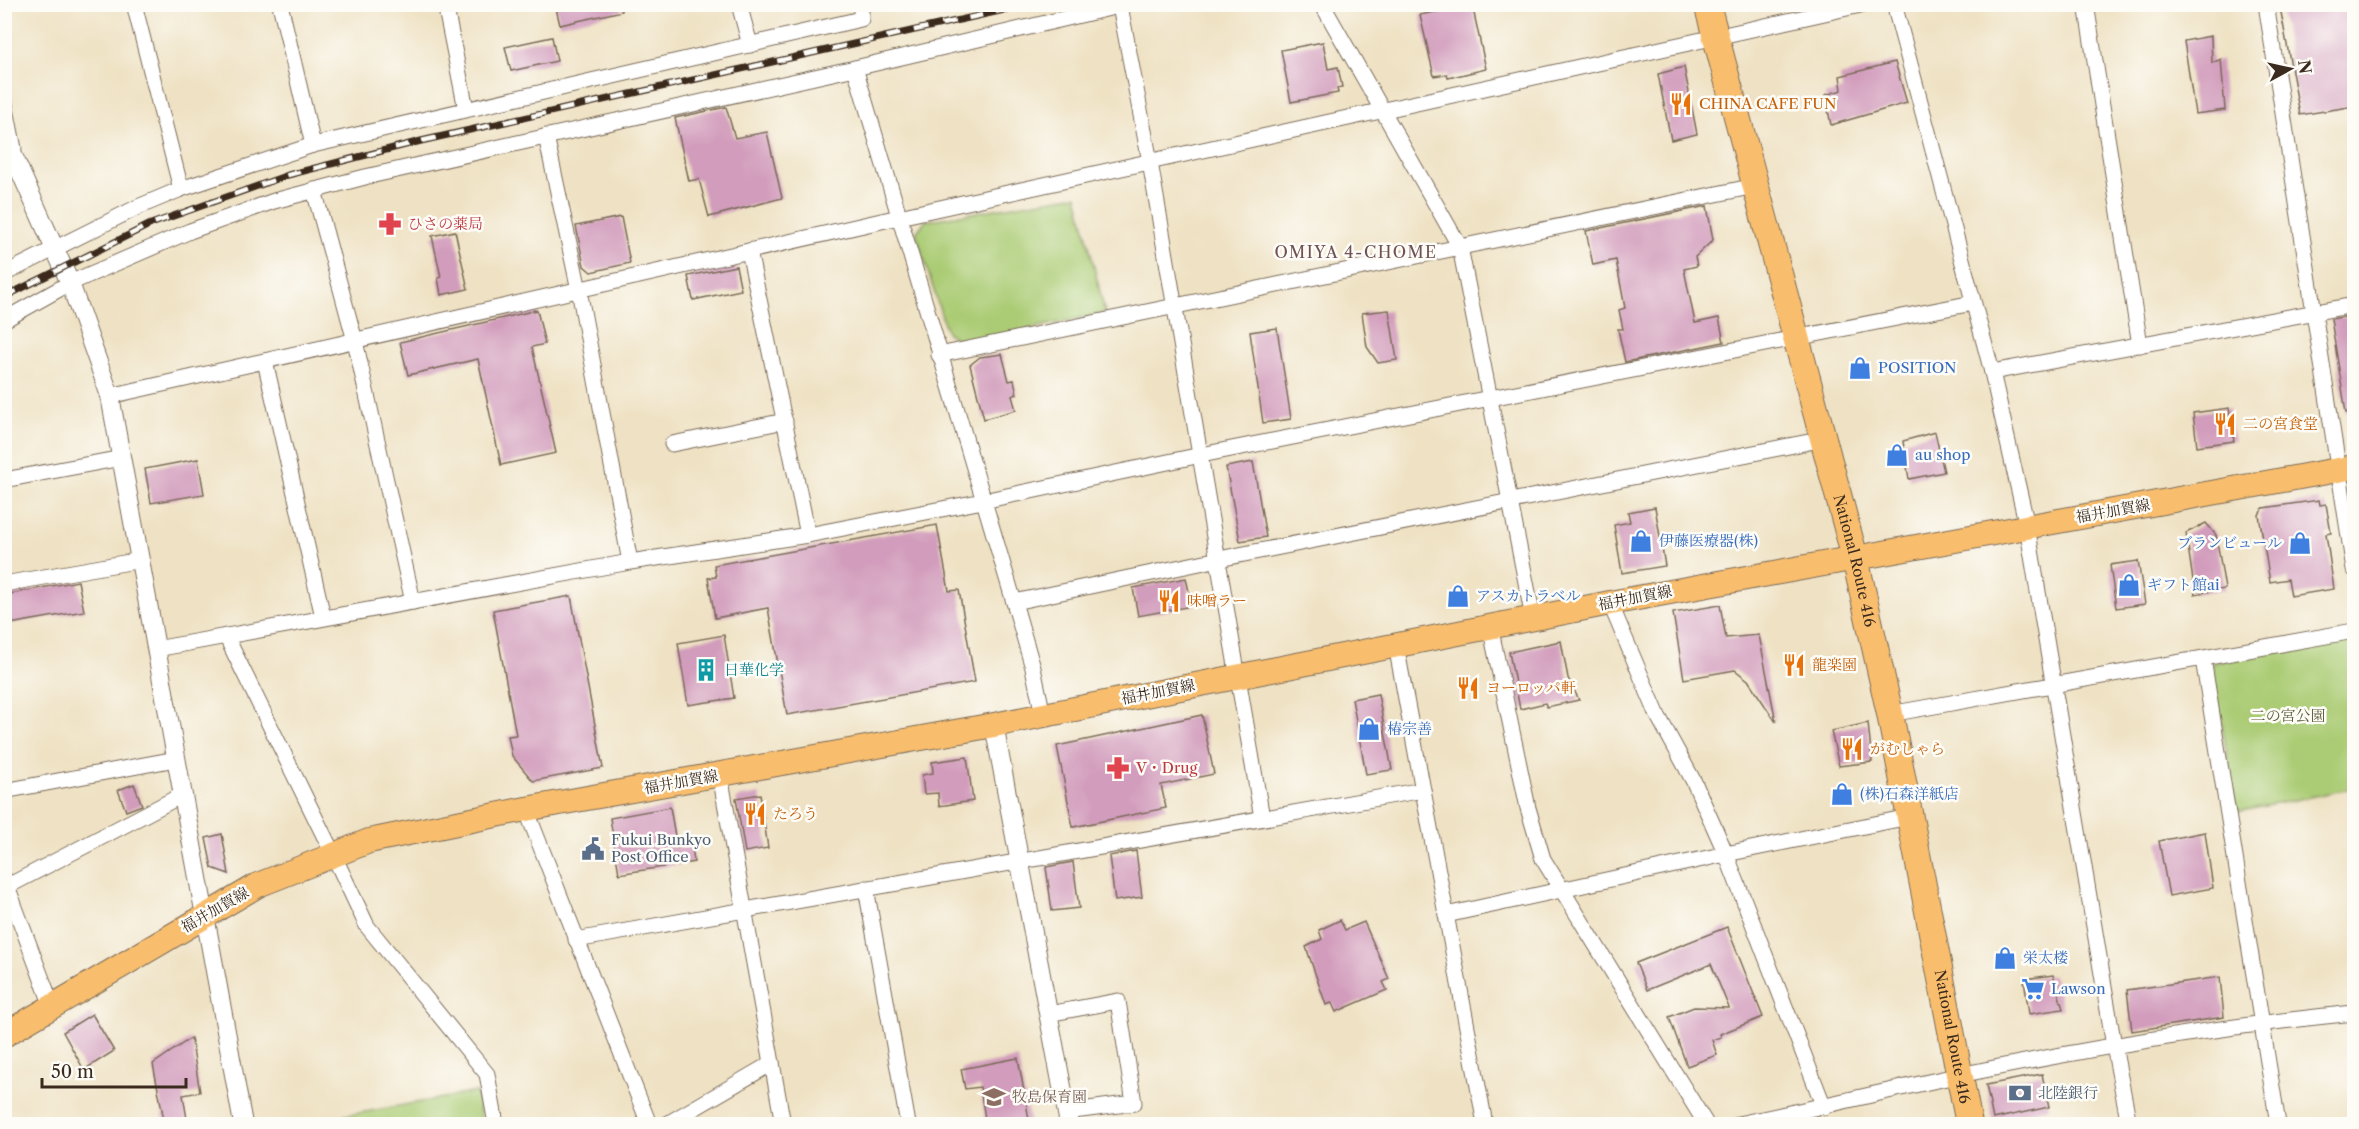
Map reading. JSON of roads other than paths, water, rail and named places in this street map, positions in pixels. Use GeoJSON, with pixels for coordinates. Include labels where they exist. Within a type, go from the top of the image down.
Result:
{"type":"FeatureCollection","features":[{"type":"Feature","properties":{"kind":"highway","name":"National Route 416"},"geometry":{"type":"LineString","coordinates":[[1707,4],[1855,558],[1890,714],[1969,1125]]}},
{"type":"Feature","properties":{"kind":"main road","name":"福井加賀線"},"geometry":{"type":"LineString","coordinates":[[4,1035],[204,916],[273,878],[333,854],[390,836],[526,809],[994,725],[1610,603],[2347,469]]}},
{"type":"Feature","properties":{"kind":"street"},"geometry":{"type":"LineString","coordinates":[[134,4],[181,189]]}},
{"type":"Feature","properties":{"kind":"street"},"geometry":{"type":"LineString","coordinates":[[280,4],[313,145]]}},
{"type":"Feature","properties":{"kind":"street"},"geometry":{"type":"LineString","coordinates":[[444,4],[466,109]]}},
{"type":"Feature","properties":{"kind":"street"},"geometry":{"type":"LineString","coordinates":[[740,4],[750,45]]}},
{"type":"Feature","properties":{"kind":"street"},"geometry":{"type":"LineString","coordinates":[[4,274],[138,207],[181,189],[313,145],[861,19],[861,4]]}},
{"type":"Feature","properties":{"kind":"street"},"geometry":{"type":"LineString","coordinates":[[1322,4],[1460,247],[1533,618]]}},
{"type":"Feature","properties":{"kind":"street"},"geometry":{"type":"LineString","coordinates":[[110,396],[899,217],[1865,4]]}},
{"type":"Feature","properties":{"kind":"street"},"geometry":{"type":"LineString","coordinates":[[1894,4],[1992,372],[2027,526],[2129,1125]]}},
{"type":"Feature","properties":{"kind":"street"},"geometry":{"type":"LineString","coordinates":[[2086,4],[2140,345]]}},
{"type":"Feature","properties":{"kind":"street"},"geometry":{"type":"LineString","coordinates":[[2266,4],[2313,313],[2347,469],[2355,569]]}},
{"type":"Feature","properties":{"kind":"street"},"geometry":{"type":"LineString","coordinates":[[4,320],[70,283],[190,231],[274,201],[365,177],[855,68],[1124,5],[1262,818]]}},
{"type":"Feature","properties":{"kind":"street"},"geometry":{"type":"LineString","coordinates":[[855,68],[1014,602],[1033,668],[1043,715]]}},
{"type":"Feature","properties":{"kind":"street"},"geometry":{"type":"LineString","coordinates":[[4,99],[10,158]]}},
{"type":"Feature","properties":{"kind":"street"},"geometry":{"type":"LineString","coordinates":[[4,135],[10,158],[55,247],[70,283],[110,396],[243,1125]]}},
{"type":"Feature","properties":{"kind":"street"},"geometry":{"type":"LineString","coordinates":[[546,136],[579,290],[630,562]]}},
{"type":"Feature","properties":{"kind":"street"},"geometry":{"type":"LineString","coordinates":[[939,355],[1755,186]]}},
{"type":"Feature","properties":{"kind":"street"},"geometry":{"type":"LineString","coordinates":[[314,190],[355,341],[413,602]]}},
{"type":"Feature","properties":{"kind":"street"},"geometry":{"type":"LineString","coordinates":[[749,251],[808,535]]}},
{"type":"Feature","properties":{"kind":"street"},"geometry":{"type":"LineString","coordinates":[[156,648],[630,562],[808,535],[1973,303]]}},
{"type":"Feature","properties":{"kind":"street"},"geometry":{"type":"LineString","coordinates":[[1992,372],[2355,305]]}},
{"type":"Feature","properties":{"kind":"street"},"geometry":{"type":"LineString","coordinates":[[265,361],[323,617]]}},
{"type":"Feature","properties":{"kind":"street"},"geometry":{"type":"LineString","coordinates":[[672,444],[785,421]]}},
{"type":"Feature","properties":{"kind":"street"},"geometry":{"type":"LineString","coordinates":[[1014,602],[1824,439]]}},
{"type":"Feature","properties":{"kind":"street"},"geometry":{"type":"LineString","coordinates":[[4,480],[122,458]]}},
{"type":"Feature","properties":{"kind":"street"},"geometry":{"type":"LineString","coordinates":[[4,584],[141,560]]}},
{"type":"Feature","properties":{"kind":"street"},"geometry":{"type":"LineString","coordinates":[[1610,603],[1658,716],[1694,782],[1726,854],[1824,1107]]}},
{"type":"Feature","properties":{"kind":"street"},"geometry":{"type":"LineString","coordinates":[[1490,626],[1528,808],[1542,859],[1706,1125]]}},
{"type":"Feature","properties":{"kind":"street"},"geometry":{"type":"LineString","coordinates":[[1890,714],[2355,631]]}},
{"type":"Feature","properties":{"kind":"street"},"geometry":{"type":"LineString","coordinates":[[226,636],[366,926],[487,1074],[496,1125]]}},
{"type":"Feature","properties":{"kind":"street"},"geometry":{"type":"LineString","coordinates":[[1396,645],[1485,1125]]}},
{"type":"Feature","properties":{"kind":"street"},"geometry":{"type":"LineString","coordinates":[[2203,659],[2278,1125]]}},
{"type":"Feature","properties":{"kind":"street"},"geometry":{"type":"LineString","coordinates":[[994,725],[1067,1118],[1134,1103],[1118,1001],[1048,1014]]}},
{"type":"Feature","properties":{"kind":"street"},"geometry":{"type":"LineString","coordinates":[[4,791],[176,759]]}},
{"type":"Feature","properties":{"kind":"street"},"geometry":{"type":"LineString","coordinates":[[720,775],[783,1125]]}},
{"type":"Feature","properties":{"kind":"street"},"geometry":{"type":"LineString","coordinates":[[576,940],[1423,790]]}},
{"type":"Feature","properties":{"kind":"street"},"geometry":{"type":"LineString","coordinates":[[52,1006],[6,882],[182,795]]}},
{"type":"Feature","properties":{"kind":"street"},"geometry":{"type":"LineString","coordinates":[[526,809],[650,1125]]}},
{"type":"Feature","properties":{"kind":"street"},"geometry":{"type":"LineString","coordinates":[[1446,915],[1726,854],[1909,818]]}},
{"type":"Feature","properties":{"kind":"street"},"geometry":{"type":"LineString","coordinates":[[866,888],[908,1125]]}},
{"type":"Feature","properties":{"kind":"street"},"geometry":{"type":"LineString","coordinates":[[1738,1125],[1959,1075],[2114,1046],[2263,1022],[2355,1012]]}},
{"type":"Feature","properties":{"kind":"street"},"geometry":{"type":"LineString","coordinates":[[667,1125],[772,1064]]}},
{"type":"Feature","properties":{"kind":"railway"},"geometry":{"type":"LineString","coordinates":[[4,297],[151,224],[288,175],[421,141],[1031,4]]}},
{"type":"Feature","properties":{"kind":"place","name":"CHINA CAFE FUN"},"geometry":{"type":"Point","coordinates":[1681,104]}},
{"type":"Feature","properties":{"kind":"place","name":"ひさの薬局"},"geometry":{"type":"Point","coordinates":[390,224]}},
{"type":"Feature","properties":{"kind":"place","name":"POSITION"},"geometry":{"type":"Point","coordinates":[1860,368]}},
{"type":"Feature","properties":{"kind":"place","name":"二の宮食堂"},"geometry":{"type":"Point","coordinates":[2225,424]}},
{"type":"Feature","properties":{"kind":"place","name":"au shop"},"geometry":{"type":"Point","coordinates":[1897,455]}},
{"type":"Feature","properties":{"kind":"place","name":"伊藤医療器(株)"},"geometry":{"type":"Point","coordinates":[1641,541]}},
{"type":"Feature","properties":{"kind":"place","name":"ブランビュール"},"geometry":{"type":"Point","coordinates":[2300,543]}},
{"type":"Feature","properties":{"kind":"place","name":"ギフト館ai"},"geometry":{"type":"Point","coordinates":[2129,585]}},
{"type":"Feature","properties":{"kind":"place","name":"アスカトラベル"},"geometry":{"type":"Point","coordinates":[1458,596]}},
{"type":"Feature","properties":{"kind":"place","name":"味噌ラー"},"geometry":{"type":"Point","coordinates":[1169,601]}},
{"type":"Feature","properties":{"kind":"place","name":"龍楽園"},"geometry":{"type":"Point","coordinates":[1794,665]}},
{"type":"Feature","properties":{"kind":"place","name":"日華化学"},"geometry":{"type":"Point","coordinates":[706,670]}},
{"type":"Feature","properties":{"kind":"place","name":"ヨーロッパ軒"},"geometry":{"type":"Point","coordinates":[1468,688]}},
{"type":"Feature","properties":{"kind":"place","name":"椿宗善"},"geometry":{"type":"Point","coordinates":[1369,729]}},
{"type":"Feature","properties":{"kind":"place","name":"がむしゃら"},"geometry":{"type":"Point","coordinates":[1852,749]}},
{"type":"Feature","properties":{"kind":"place","name":"V・Drug"},"geometry":{"type":"Point","coordinates":[1118,768]}},
{"type":"Feature","properties":{"kind":"place","name":"(株)石森洋紙店"},"geometry":{"type":"Point","coordinates":[1842,794]}},
{"type":"Feature","properties":{"kind":"place","name":"たろう"},"geometry":{"type":"Point","coordinates":[755,814]}},
{"type":"Feature","properties":{"kind":"place","name":"Fukui Bunkyo Post Office"},"geometry":{"type":"Point","coordinates":[593,849]}},
{"type":"Feature","properties":{"kind":"place","name":"栄太楼"},"geometry":{"type":"Point","coordinates":[2005,958]}},
{"type":"Feature","properties":{"kind":"place","name":"Lawson"},"geometry":{"type":"Point","coordinates":[2033,989]}},
{"type":"Feature","properties":{"kind":"place","name":"北陸銀行"},"geometry":{"type":"Point","coordinates":[2020,1093]}},
{"type":"Feature","properties":{"kind":"place","name":"牧島保育園"},"geometry":{"type":"Point","coordinates":[994,1097]}},
{"type":"Feature","properties":{"kind":"district","name":"OMIYA 4-CHOME"},"geometry":{"type":"Point","coordinates":[1356,252]}},
{"type":"Feature","properties":{"kind":"park label","name":"二の宮公園"},"geometry":{"type":"Point","coordinates":[2288,716]}}]}
